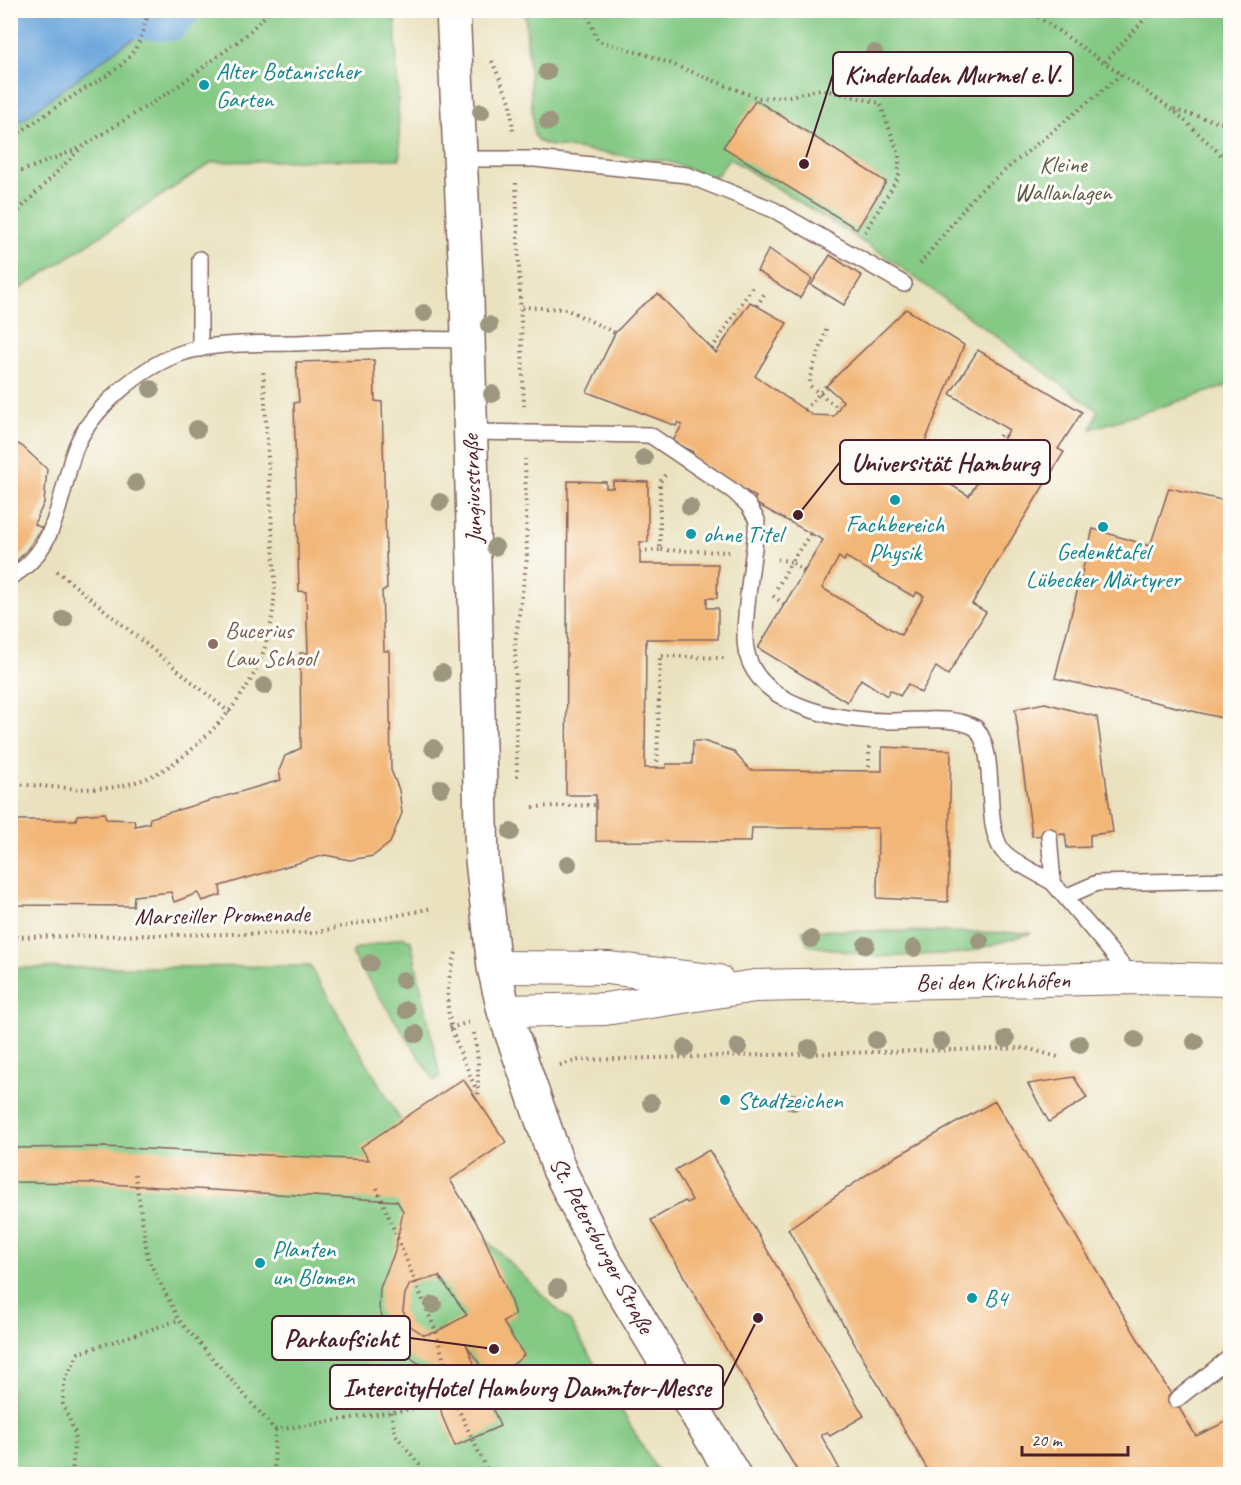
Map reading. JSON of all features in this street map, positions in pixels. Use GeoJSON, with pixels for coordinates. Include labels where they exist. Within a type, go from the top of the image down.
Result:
{"type":"FeatureCollection","features":[{"type":"Feature","properties":{"kind":"street","name":"Jungiusstraße"},"geometry":{"type":"LineString","coordinates":[[453,10],[468,340],[482,860],[494,967]]}},
{"type":"Feature","properties":{"kind":"street","name":"Bei den Kirchhöfen"},"geometry":{"type":"LineString","coordinates":[[494,967],[608,968],[755,986]]}},
{"type":"Feature","properties":{"kind":"street","name":"St. Petersburger Straße"},"geometry":{"type":"LineString","coordinates":[[494,967],[504,1011],[559,1169],[602,1257],[733,1474]]}},
{"type":"Feature","properties":{"kind":"street","name":"Bei den Kirchhöfen"},"geometry":{"type":"LineString","coordinates":[[504,1011],[605,1010],[755,986],[1133,978],[1230,980]]}},
{"type":"Feature","properties":{"kind":"lane"},"geometry":{"type":"LineString","coordinates":[[460,159],[535,159],[687,175],[774,210],[904,284]]}},
{"type":"Feature","properties":{"kind":"lane"},"geometry":{"type":"LineString","coordinates":[[200,259],[200,349]]}},
{"type":"Feature","properties":{"kind":"lane"},"geometry":{"type":"LineString","coordinates":[[10,577],[23,570],[38,556],[57,513],[75,449],[86,428],[118,392],[140,376],[181,353],[200,349],[262,344],[409,338],[468,340]]}},
{"type":"Feature","properties":{"kind":"lane"},"geometry":{"type":"LineString","coordinates":[[471,432],[650,435],[733,490],[748,505],[757,520],[745,639],[749,659],[767,687],[784,700],[810,710],[868,722],[956,720],[976,728],[984,743],[996,835],[1003,851],[1053,883],[1133,978]]}},
{"type":"Feature","properties":{"kind":"lane"},"geometry":{"type":"LineString","coordinates":[[1049,836],[1053,883]]}},
{"type":"Feature","properties":{"kind":"lane"},"geometry":{"type":"LineString","coordinates":[[1065,897],[1097,883],[1230,880]]}},
{"type":"Feature","properties":{"kind":"lane"},"geometry":{"type":"LineString","coordinates":[[1176,1400],[1230,1357]]}},
{"type":"Feature","properties":{"kind":"path"},"geometry":{"type":"LineString","coordinates":[[10,140],[75,95],[116,72],[138,47],[145,32],[148,10]]}},
{"type":"Feature","properties":{"kind":"path"},"geometry":{"type":"LineString","coordinates":[[10,176],[82,147],[174,89],[245,36],[271,10]]}},
{"type":"Feature","properties":{"kind":"path"},"geometry":{"type":"LineString","coordinates":[[586,10],[598,41],[651,56],[758,98],[790,96],[820,89],[880,103],[899,155],[899,176],[852,254]]}},
{"type":"Feature","properties":{"kind":"path"},"geometry":{"type":"LineString","coordinates":[[1028,10],[1173,110],[1230,163]]}},
{"type":"Feature","properties":{"kind":"path"},"geometry":{"type":"LineString","coordinates":[[1105,62],[1153,10]]}},
{"type":"Feature","properties":{"kind":"path"},"geometry":{"type":"LineString","coordinates":[[492,63],[511,104]]}},
{"type":"Feature","properties":{"kind":"path"},"geometry":{"type":"LineString","coordinates":[[904,284],[975,195],[1122,74]]}},
{"type":"Feature","properties":{"kind":"path"},"geometry":{"type":"LineString","coordinates":[[1173,110],[1230,126]]}},
{"type":"Feature","properties":{"kind":"path"},"geometry":{"type":"LineString","coordinates":[[10,219],[82,147]]}},
{"type":"Feature","properties":{"kind":"path"},"geometry":{"type":"LineString","coordinates":[[712,349],[754,284]]}},
{"type":"Feature","properties":{"kind":"path"},"geometry":{"type":"LineString","coordinates":[[757,306],[766,291]]}},
{"type":"Feature","properties":{"kind":"path"},"geometry":{"type":"LineString","coordinates":[[522,307],[566,309],[615,333]]}},
{"type":"Feature","properties":{"kind":"path"},"geometry":{"type":"LineString","coordinates":[[826,329],[819,357],[810,374],[810,386],[818,395],[838,408]]}},
{"type":"Feature","properties":{"kind":"path"},"geometry":{"type":"LineString","coordinates":[[10,784],[112,788],[139,782],[171,767],[230,713],[256,671],[275,611],[262,344]]}},
{"type":"Feature","properties":{"kind":"path"},"geometry":{"type":"LineString","coordinates":[[805,410],[826,386]]}},
{"type":"Feature","properties":{"kind":"path"},"geometry":{"type":"LineString","coordinates":[[901,446],[931,464],[969,462],[989,452],[1001,434],[1005,436]]}},
{"type":"Feature","properties":{"kind":"path"},"geometry":{"type":"LineString","coordinates":[[906,458],[910,452]]}},
{"type":"Feature","properties":{"kind":"path"},"geometry":{"type":"LineString","coordinates":[[660,550],[660,482],[678,454]]}},
{"type":"Feature","properties":{"kind":"path"},"geometry":{"type":"LineString","coordinates":[[927,471],[931,464]]}},
{"type":"Feature","properties":{"kind":"path"},"geometry":{"type":"LineString","coordinates":[[784,604],[772,596],[811,532]]}},
{"type":"Feature","properties":{"kind":"path"},"geometry":{"type":"LineString","coordinates":[[639,550],[754,552],[791,562],[804,572]]}},
{"type":"Feature","properties":{"kind":"path"},"geometry":{"type":"LineString","coordinates":[[38,556],[230,713]]}},
{"type":"Feature","properties":{"kind":"path"},"geometry":{"type":"LineString","coordinates":[[657,768],[660,656],[749,659]]}},
{"type":"Feature","properties":{"kind":"path"},"geometry":{"type":"LineString","coordinates":[[533,807],[596,805]]}},
{"type":"Feature","properties":{"kind":"path","name":"Marseiller Promenade"},"geometry":{"type":"LineString","coordinates":[[10,937],[312,933],[433,908]]}},
{"type":"Feature","properties":{"kind":"path"},"geometry":{"type":"LineString","coordinates":[[454,958],[449,980],[450,1028],[457,1051],[478,1095]]}},
{"type":"Feature","properties":{"kind":"path"},"geometry":{"type":"LineString","coordinates":[[551,1068],[579,1060],[1026,1048],[1058,1057]]}},
{"type":"Feature","properties":{"kind":"path"},"geometry":{"type":"LineString","coordinates":[[135,1174],[148,1259],[179,1320],[275,1430],[274,1474]]}},
{"type":"Feature","properties":{"kind":"path"},"geometry":{"type":"LineString","coordinates":[[377,1188],[436,1332],[455,1402],[489,1474]]}},
{"type":"Feature","properties":{"kind":"path"},"geometry":{"type":"LineString","coordinates":[[72,1474],[75,1433],[63,1404],[64,1382],[79,1353],[179,1320]]}},
{"type":"Feature","properties":{"kind":"path"},"geometry":{"type":"LineString","coordinates":[[275,1430],[455,1402]]}},
{"type":"Feature","properties":{"kind":"path"},"geometry":{"type":"LineString","coordinates":[[392,1412],[395,1434],[419,1464],[420,1474]]}},
{"type":"Feature","properties":{"kind":"green space","name":"Alter Botanischer Garten"},"geometry":{"type":"Polygon","coordinates":[[[11,11],[395,11],[400,159],[212,162],[11,295],[11,11]]]}},
{"type":"Feature","properties":{"kind":"green space","name":"Kleine Wallanlagen"},"geometry":{"type":"Polygon","coordinates":[[[525,11],[1230,11],[1230,385],[1091,429],[1098,411],[884,255],[729,158],[715,178],[669,162],[547,145],[538,141],[534,135],[525,11]]]}},
{"type":"Feature","properties":{"kind":"green space"},"geometry":{"type":"Polygon","coordinates":[[[802,930],[1032,933],[964,953],[877,957],[808,945],[802,930]]]}},
{"type":"Feature","properties":{"kind":"green space"},"geometry":{"type":"Polygon","coordinates":[[[404,937],[411,941],[440,1076],[435,1081],[352,955],[355,949],[404,937]]]}},
{"type":"Feature","properties":{"kind":"green space","name":"Planten un Blomen"},"geometry":{"type":"Polygon","coordinates":[[[310,966],[449,1203],[570,1322],[659,1474],[11,1474],[10,968],[310,966]]]}},
{"type":"Feature","properties":{"kind":"water"},"geometry":{"type":"Polygon","coordinates":[[[11,10],[154,11],[166,17],[172,25],[145,32],[124,44],[11,128],[11,10]]]}},
{"type":"Feature","properties":{"kind":"building"},"geometry":{"type":"Polygon","coordinates":[[[756,100],[886,182],[857,229],[723,147],[756,100]]]}},
{"type":"Feature","properties":{"kind":"building"},"geometry":{"type":"Polygon","coordinates":[[[769,249],[812,279],[800,298],[757,271],[769,249]]]}},
{"type":"Feature","properties":{"kind":"building"},"geometry":{"type":"Polygon","coordinates":[[[830,255],[862,276],[844,305],[811,285],[830,255]]]}},
{"type":"Feature","properties":{"kind":"building","name":"Fachbereich Physik"},"geometry":{"type":"Polygon","coordinates":[[[658,294],[716,353],[750,302],[787,323],[755,376],[812,415],[834,416],[843,401],[826,386],[906,309],[964,345],[923,447],[904,441],[897,452],[969,496],[1009,430],[950,394],[978,350],[1082,412],[1058,449],[1064,452],[972,604],[986,612],[948,675],[936,667],[921,693],[908,684],[900,696],[890,690],[887,696],[861,679],[847,702],[758,648],[823,540],[753,502],[756,497],[690,457],[693,452],[673,441],[682,425],[678,422],[676,426],[587,392],[615,333],[639,308],[658,294]],[[839,557],[822,588],[901,635],[924,596],[917,592],[914,597],[846,557],[844,561],[839,557]]]}},
{"type":"Feature","properties":{"kind":"building"},"geometry":{"type":"Polygon","coordinates":[[[374,360],[375,401],[382,402],[387,588],[382,591],[384,651],[389,651],[391,770],[399,790],[402,813],[390,843],[373,856],[350,860],[325,855],[220,886],[221,895],[202,901],[198,893],[174,902],[171,892],[134,896],[133,906],[10,905],[10,820],[76,820],[77,815],[105,813],[106,819],[134,820],[135,826],[149,823],[150,818],[281,780],[279,771],[285,756],[301,748],[300,653],[308,653],[306,592],[299,591],[294,403],[299,402],[296,362],[374,360]]]}},
{"type":"Feature","properties":{"kind":"building"},"geometry":{"type":"Polygon","coordinates":[[[10,440],[22,446],[47,469],[44,503],[34,524],[42,528],[27,550],[10,568],[10,440]]]}},
{"type":"Feature","properties":{"kind":"building"},"geometry":{"type":"Polygon","coordinates":[[[568,481],[606,482],[606,488],[613,488],[613,481],[648,482],[648,542],[640,542],[640,564],[718,564],[717,598],[707,598],[707,608],[718,608],[718,639],[646,639],[645,768],[666,768],[666,764],[692,764],[693,741],[703,741],[733,751],[750,770],[882,771],[882,747],[951,750],[948,902],[877,898],[878,828],[752,828],[751,842],[596,841],[596,795],[566,795],[568,481]]]}},
{"type":"Feature","properties":{"kind":"building"},"geometry":{"type":"Polygon","coordinates":[[[1169,488],[1230,502],[1230,720],[1055,678],[1093,529],[1150,546],[1169,488]]]}},
{"type":"Feature","properties":{"kind":"building"},"geometry":{"type":"Polygon","coordinates":[[[1045,703],[1097,717],[1113,832],[1090,835],[1090,847],[1067,848],[1065,834],[1032,836],[1015,709],[1045,703]]]}},
{"type":"Feature","properties":{"kind":"building"},"geometry":{"type":"Polygon","coordinates":[[[1074,1077],[1087,1098],[1049,1122],[1028,1084],[1074,1077]]]}},
{"type":"Feature","properties":{"kind":"building"},"geometry":{"type":"Polygon","coordinates":[[[463,1079],[506,1142],[450,1180],[481,1230],[508,1293],[515,1315],[503,1322],[524,1355],[492,1383],[466,1344],[500,1426],[455,1446],[442,1416],[434,1368],[418,1363],[407,1355],[387,1330],[379,1308],[380,1288],[395,1251],[403,1211],[397,1201],[92,1183],[10,1182],[10,1148],[105,1147],[369,1160],[361,1147],[463,1079]],[[439,1276],[410,1284],[405,1294],[403,1311],[409,1325],[424,1335],[436,1332],[467,1315],[439,1276]]]}},
{"type":"Feature","properties":{"kind":"building","name":"B4"},"geometry":{"type":"Polygon","coordinates":[[[995,1101],[1196,1436],[1230,1420],[1230,1474],[930,1474],[788,1229],[881,1165],[995,1101]]]}},
{"type":"Feature","properties":{"kind":"building"},"geometry":{"type":"Polygon","coordinates":[[[709,1150],[864,1416],[830,1436],[827,1432],[821,1435],[839,1468],[827,1474],[799,1474],[651,1220],[685,1201],[687,1203],[692,1200],[675,1170],[709,1150]]]}},
{"type":"Feature","properties":{"kind":"waterway"},"geometry":{"type":"LineString","coordinates":[[121,18],[170,22],[181,10]]}},
{"type":"Feature","properties":{"kind":"place","name":"Alter Botanischer Garten"},"geometry":{"type":"Point","coordinates":[204,85]}},
{"type":"Feature","properties":{"kind":"place","name":"Kinderladen Murmel e.V."},"geometry":{"type":"Point","coordinates":[804,164]}},
{"type":"Feature","properties":{"kind":"place","name":"Fachbereich Physik"},"geometry":{"type":"Point","coordinates":[895,500]}},
{"type":"Feature","properties":{"kind":"place","name":"Universität Hamburg"},"geometry":{"type":"Point","coordinates":[798,515]}},
{"type":"Feature","properties":{"kind":"place","name":"Gedenktafel Lübecker Märtyrer"},"geometry":{"type":"Point","coordinates":[1103,527]}},
{"type":"Feature","properties":{"kind":"place","name":"ohne Titel"},"geometry":{"type":"Point","coordinates":[691,534]}},
{"type":"Feature","properties":{"kind":"place","name":"Bucerius Law School"},"geometry":{"type":"Point","coordinates":[213,644]}},
{"type":"Feature","properties":{"kind":"place","name":"Stadtzeichen"},"geometry":{"type":"Point","coordinates":[725,1100]}},
{"type":"Feature","properties":{"kind":"place","name":"Planten un Blomen"},"geometry":{"type":"Point","coordinates":[260,1263]}},
{"type":"Feature","properties":{"kind":"place","name":"B4"},"geometry":{"type":"Point","coordinates":[972,1298]}},
{"type":"Feature","properties":{"kind":"place","name":"IntercityHotel Hamburg Dammtor-Messe"},"geometry":{"type":"Point","coordinates":[758,1318]}},
{"type":"Feature","properties":{"kind":"place","name":"Parkaufsicht"},"geometry":{"type":"Point","coordinates":[494,1349]}}]}
